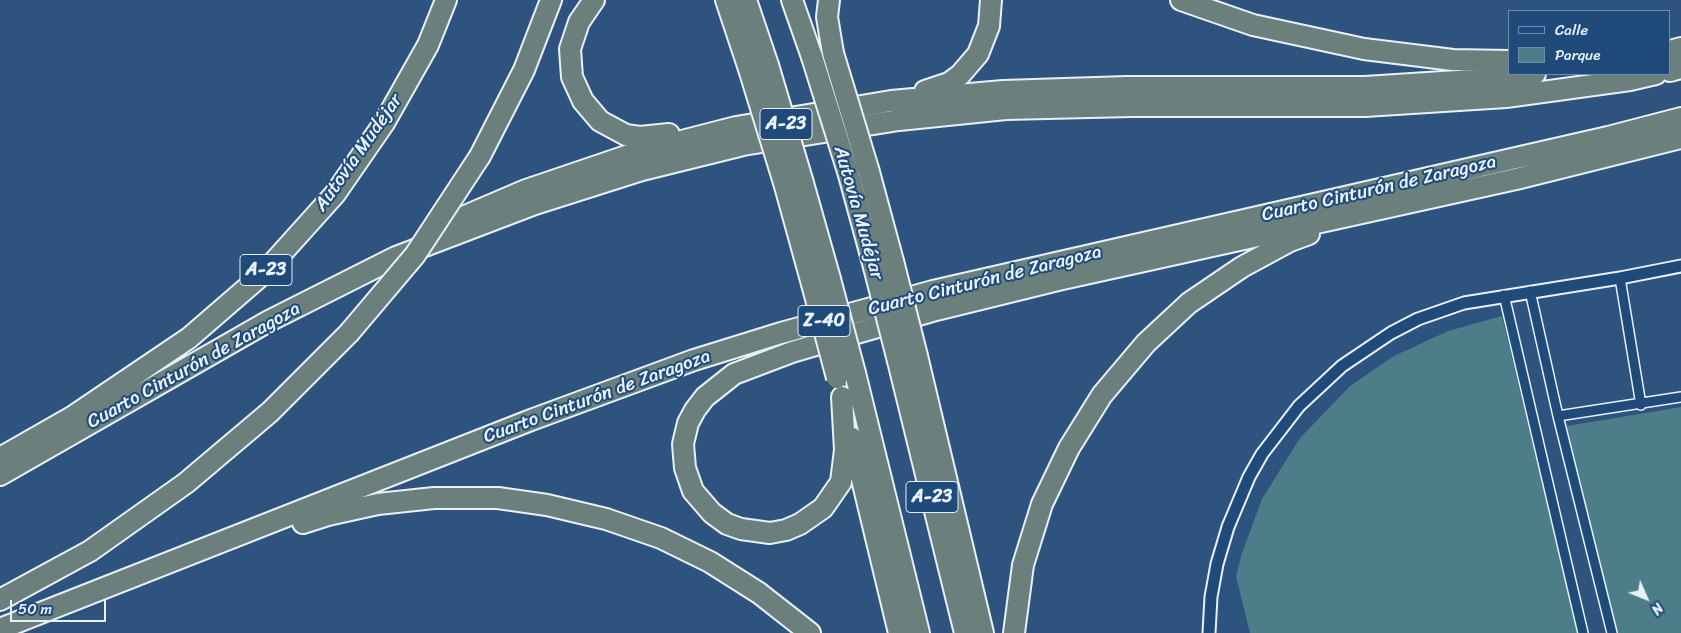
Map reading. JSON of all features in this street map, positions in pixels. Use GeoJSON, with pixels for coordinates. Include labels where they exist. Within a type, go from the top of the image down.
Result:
{"type":"FeatureCollection","features":[{"type":"Feature","properties":{"kind":"highway","name":"Autovía Mudéjar"},"geometry":{"type":"LineString","coordinates":[[0,458],[72,417],[189,338],[263,274],[335,194],[384,123],[428,46],[446,0]]}},
{"type":"Feature","properties":{"kind":"highway"},"geometry":{"type":"LineString","coordinates":[[0,600],[90,551],[186,483],[270,412],[350,333],[415,255],[480,156],[524,70],[551,0]]}},
{"type":"Feature","properties":{"kind":"highway"},"geometry":{"type":"LineString","coordinates":[[594,0],[579,22],[574,34],[570,64],[575,87],[583,102],[600,121],[626,135],[640,137],[736,127],[891,101],[1003,91],[1126,87],[1365,87],[1527,75]]}},
{"type":"Feature","properties":{"kind":"highway"},"geometry":{"type":"LineString","coordinates":[[711,0],[725,18],[742,46],[759,67]]}},
{"type":"Feature","properties":{"kind":"highway"},"geometry":{"type":"LineString","coordinates":[[726,0],[742,46]]}},
{"type":"Feature","properties":{"kind":"highway","name":"A-23"},"geometry":{"type":"LineString","coordinates":[[746,0],[759,67],[821,282],[845,383],[919,633]]}},
{"type":"Feature","properties":{"kind":"highway","name":"Autovía Mudéjar"},"geometry":{"type":"LineString","coordinates":[[792,0],[812,57],[859,174],[874,267],[966,633]]}},
{"type":"Feature","properties":{"kind":"highway"},"geometry":{"type":"LineString","coordinates":[[828,0],[827,17],[833,53],[859,174],[893,261],[983,633]]}},
{"type":"Feature","properties":{"kind":"highway"},"geometry":{"type":"LineString","coordinates":[[891,101],[932,89],[960,75],[978,54],[984,42],[990,21],[990,0]]}},
{"type":"Feature","properties":{"kind":"highway"},"geometry":{"type":"LineString","coordinates":[[1181,0],[1253,25],[1364,50],[1453,60],[1508,61]]}},
{"type":"Feature","properties":{"kind":"highway","name":"Cuarto Cinturón de Zaragoza"},"geometry":{"type":"LineString","coordinates":[[0,475],[270,321],[396,257],[534,204],[642,170],[743,145],[898,120],[1006,109],[1132,106],[1366,106],[1506,96],[1630,80],[1652,75]]}},
{"type":"Feature","properties":{"kind":"highway","name":"Cuarto Cinturón de Zaragoza"},"geometry":{"type":"LineString","coordinates":[[0,629],[530,420],[694,360],[781,333],[933,291],[1608,137],[1681,118]]}},
{"type":"Feature","properties":{"kind":"highway"},"geometry":{"type":"LineString","coordinates":[[270,321],[391,248],[526,190],[635,153],[736,127]]}},
{"type":"Feature","properties":{"kind":"highway"},"geometry":{"type":"LineString","coordinates":[[845,383],[845,450],[841,482],[824,508],[807,520],[786,530],[770,533],[741,530],[726,524],[712,513],[693,491],[684,468],[684,444],[688,423],[705,397],[718,385],[734,374],[757,364],[936,310],[1058,280],[1516,178],[1681,138]]}},
{"type":"Feature","properties":{"kind":"highway"},"geometry":{"type":"LineString","coordinates":[[1014,633],[1023,565],[1042,504],[1069,448],[1102,394],[1140,351],[1189,303],[1242,267],[1290,241],[1377,209]]}},
{"type":"Feature","properties":{"kind":"highway"},"geometry":{"type":"LineString","coordinates":[[845,383],[899,633]]}},
{"type":"Feature","properties":{"kind":"highway"},"geometry":{"type":"LineString","coordinates":[[56,608],[328,515],[378,504],[434,498],[498,498],[547,505],[606,519],[661,538],[710,562],[759,592],[810,633]]}},
{"type":"Feature","properties":{"kind":"street"},"geometry":{"type":"LineString","coordinates":[[1209,633],[1211,597],[1217,564],[1238,502],[1262,454],[1299,406],[1342,366],[1391,333],[1443,310],[1504,295],[1620,278],[1681,266]]}},
{"type":"Feature","properties":{"kind":"street"},"geometry":{"type":"LineString","coordinates":[[1620,278],[1641,405]]}},
{"type":"Feature","properties":{"kind":"street"},"geometry":{"type":"LineString","coordinates":[[1530,291],[1558,416],[1612,633]]}},
{"type":"Feature","properties":{"kind":"street"},"geometry":{"type":"LineString","coordinates":[[1504,295],[1583,633]]}},
{"type":"Feature","properties":{"kind":"street"},"geometry":{"type":"LineString","coordinates":[[1558,416],[1641,405],[1681,397]]}},
{"type":"Feature","properties":{"kind":"green space"},"geometry":{"type":"Polygon","coordinates":[[[1502,316],[1578,633],[1250,633],[1236,576],[1242,553],[1262,499],[1300,438],[1350,386],[1394,356],[1448,331],[1502,316]]]}},
{"type":"Feature","properties":{"kind":"green space"},"geometry":{"type":"Polygon","coordinates":[[[1681,407],[1681,633],[1617,633],[1567,426],[1681,407]]]}}]}
